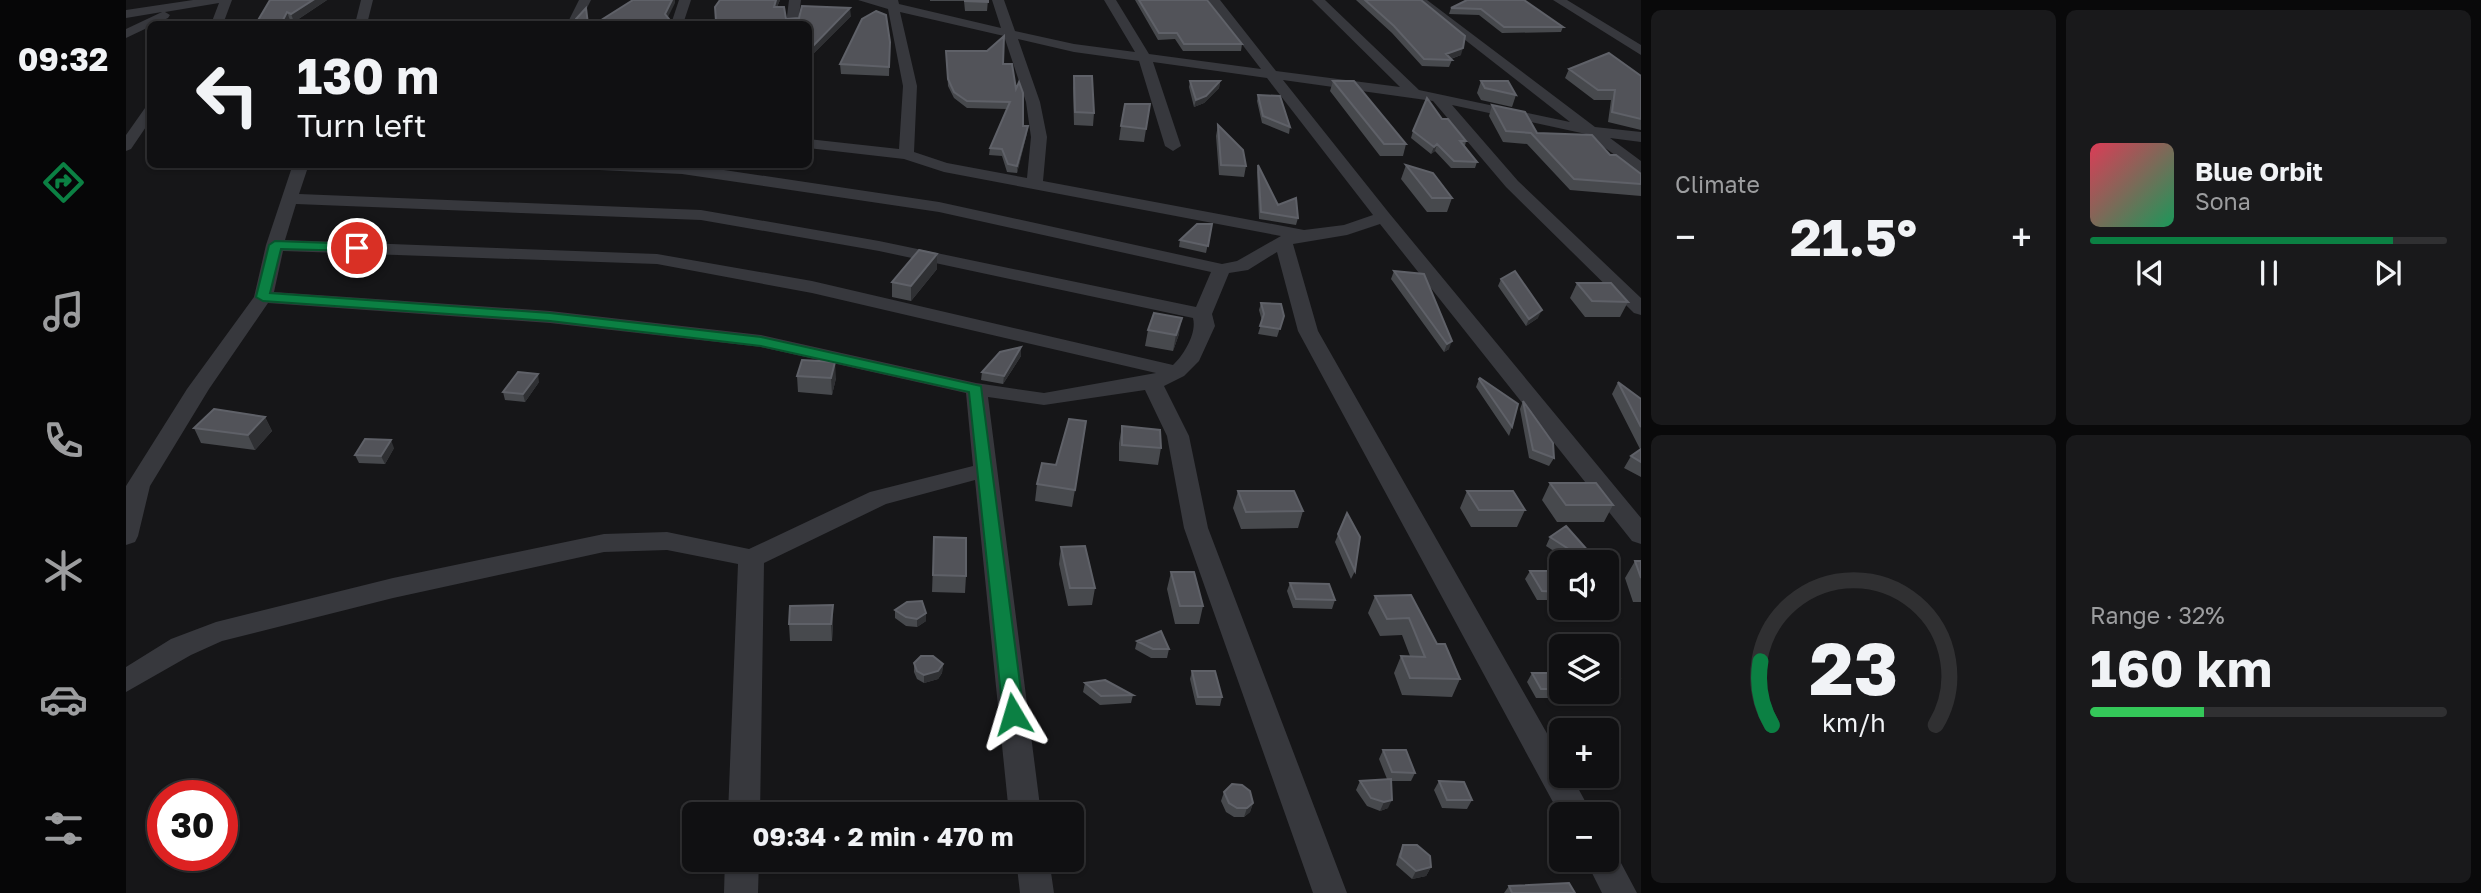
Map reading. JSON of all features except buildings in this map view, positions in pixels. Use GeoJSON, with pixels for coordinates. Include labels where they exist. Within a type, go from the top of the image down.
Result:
{"type":"FeatureCollection","features":[{"type":"Feature","properties":{"kind":"street"},"geometry":{"type":"LineString","coordinates":[[126,14],[216,0]]}},
{"type":"Feature","properties":{"kind":"street"},"geometry":{"type":"LineString","coordinates":[[217,21],[226,0]]}},
{"type":"Feature","properties":{"kind":"street"},"geometry":{"type":"LineString","coordinates":[[362,21],[367,0]]}},
{"type":"Feature","properties":{"kind":"street"},"geometry":{"type":"LineString","coordinates":[[574,21],[585,0]]}},
{"type":"Feature","properties":{"kind":"street"},"geometry":{"type":"LineString","coordinates":[[678,21],[685,0]]}},
{"type":"Feature","properties":{"kind":"street"},"geometry":{"type":"LineString","coordinates":[[792,21],[795,0]]}},
{"type":"Feature","properties":{"kind":"street"},"geometry":{"type":"LineString","coordinates":[[864,0],[892,3],[1011,35],[1074,48],[1414,93],[1592,131],[1641,137]]}},
{"type":"Feature","properties":{"kind":"street"},"geometry":{"type":"LineString","coordinates":[[998,0],[1033,102],[1039,136],[1034,185]]}},
{"type":"Feature","properties":{"kind":"street"},"geometry":{"type":"LineString","coordinates":[[1110,0],[1145,58],[1173,146]]}},
{"type":"Feature","properties":{"kind":"street"},"geometry":{"type":"LineString","coordinates":[[1214,0],[1383,217],[1641,535]]}},
{"type":"Feature","properties":{"kind":"street"},"geometry":{"type":"LineString","coordinates":[[1318,0],[1414,93]]}},
{"type":"Feature","properties":{"kind":"street"},"geometry":{"type":"LineString","coordinates":[[1420,0],[1641,169]]}},
{"type":"Feature","properties":{"kind":"street"},"geometry":{"type":"LineString","coordinates":[[1559,0],[1641,51]]}},
{"type":"Feature","properties":{"kind":"street"},"geometry":{"type":"LineString","coordinates":[[892,3],[911,86],[906,155]]}},
{"type":"Feature","properties":{"kind":"street"},"geometry":{"type":"LineString","coordinates":[[149,21],[180,4]]}},
{"type":"Feature","properties":{"kind":"street"},"geometry":{"type":"LineString","coordinates":[[126,34],[147,22]]}},
{"type":"Feature","properties":{"kind":"street"},"geometry":{"type":"LineString","coordinates":[[1438,98],[1512,184],[1641,309]]}},
{"type":"Feature","properties":{"kind":"street"},"geometry":{"type":"LineString","coordinates":[[126,146],[147,115]]}},
{"type":"Feature","properties":{"kind":"street"},"geometry":{"type":"LineString","coordinates":[[812,143],[906,155],[944,167],[1293,238],[1347,230],[1383,217]]}},
{"type":"Feature","properties":{"kind":"street"},"geometry":{"type":"LineString","coordinates":[[126,536],[138,486],[198,389],[263,297],[275,245],[299,168]]}},
{"type":"Feature","properties":{"kind":"street"},"geometry":{"type":"LineString","coordinates":[[661,168],[939,207],[1222,269],[1242,266],[1293,238]]}},
{"type":"Feature","properties":{"kind":"street"},"geometry":{"type":"LineString","coordinates":[[289,199],[701,215],[879,246],[1202,314]]}},
{"type":"Feature","properties":{"kind":"street"},"geometry":{"type":"LineString","coordinates":[[1293,238],[1308,331],[1569,802]]}},
{"type":"Feature","properties":{"kind":"street"},"geometry":{"type":"LineString","coordinates":[[275,245],[657,259],[812,288],[1164,378]]}},
{"type":"Feature","properties":{"kind":"street"},"geometry":{"type":"LineString","coordinates":[[263,297],[550,317],[761,341],[976,389],[1044,399],[1164,378],[1189,361],[1205,326],[1202,314],[1222,269]]}},
{"type":"Feature","properties":{"kind":"street"},"geometry":{"type":"LineString","coordinates":[[1164,378],[1196,528],[1330,893]]}},
{"type":"Feature","properties":{"kind":"street"},"geometry":{"type":"LineString","coordinates":[[976,389],[1025,802]]}},
{"type":"Feature","properties":{"kind":"street"},"geometry":{"type":"LineString","coordinates":[[126,681],[181,647],[216,632],[393,588],[604,543],[667,541],[751,558],[878,498],[985,470]]}},
{"type":"Feature","properties":{"kind":"street"},"geometry":{"type":"LineString","coordinates":[[744,802],[751,558]]}},
{"type":"Feature","properties":{"kind":"street"},"geometry":{"type":"LineString","coordinates":[[741,893],[742,872]]}},
{"type":"Feature","properties":{"kind":"street"},"geometry":{"type":"LineString","coordinates":[[1034,872],[1037,893]]}},
{"type":"Feature","properties":{"kind":"street"},"geometry":{"type":"LineString","coordinates":[[1608,872],[1620,893]]}},
{"type":"Feature","properties":{"kind":"route"},"geometry":{"type":"LineString","coordinates":[[357,248],[275,245],[263,297],[550,317],[761,341],[976,389],[1013,714]]}}]}
